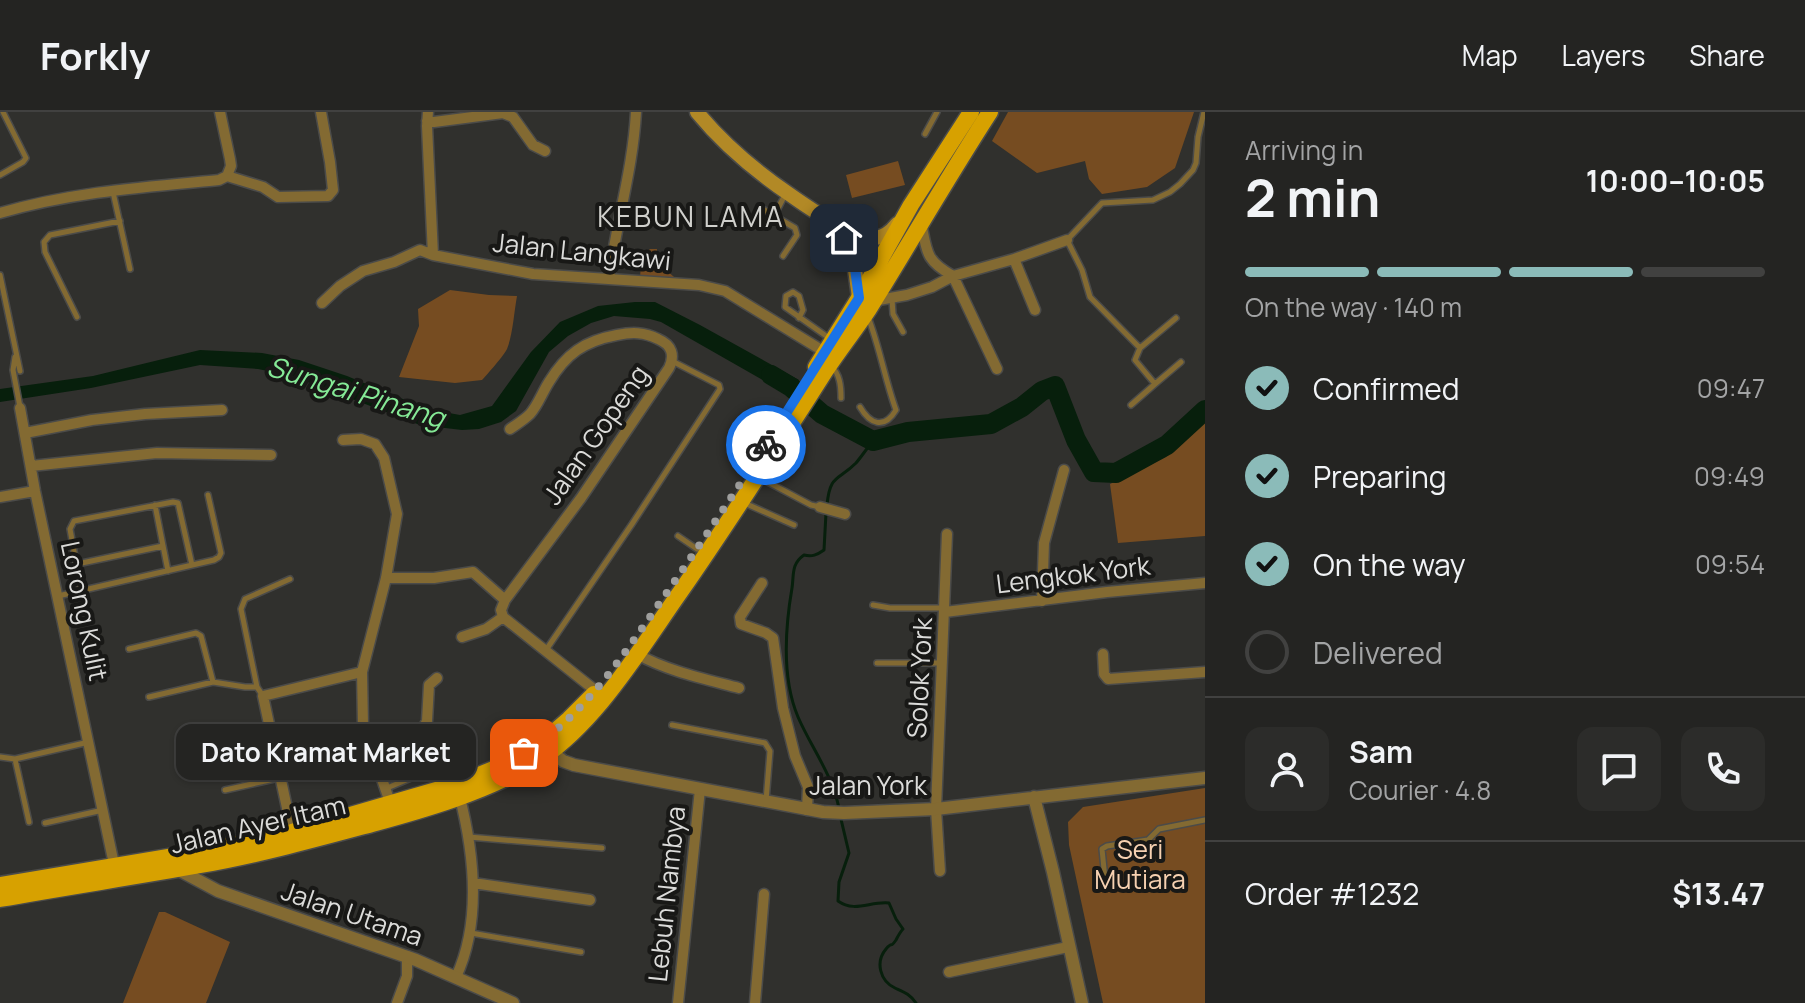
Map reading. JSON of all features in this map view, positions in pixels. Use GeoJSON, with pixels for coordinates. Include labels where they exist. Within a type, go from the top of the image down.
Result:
{"type":"FeatureCollection","features":[{"type":"Feature","properties":{"kind":"main road"},"geometry":{"type":"LineString","coordinates":[[697,112],[756,172],[825,219],[864,237],[873,239],[891,231],[911,205]]}},
{"type":"Feature","properties":{"kind":"main road","name":"Jalan Ayer Itam"},"geometry":{"type":"LineString","coordinates":[[0,885],[116,872],[177,869],[294,838],[424,809],[496,768],[546,748],[574,732],[637,654],[741,502],[831,354],[990,112]]}},
{"type":"Feature","properties":{"kind":"main road","name":"Jalan Ayer Itam"},"geometry":{"type":"LineString","coordinates":[[866,304],[911,205],[965,114]]}},
{"type":"Feature","properties":{"kind":"main road"},"geometry":{"type":"LineString","coordinates":[[825,219],[849,246],[866,304]]}},
{"type":"Feature","properties":{"kind":"main road","name":"Jalan Ayer Itam"},"geometry":{"type":"LineString","coordinates":[[546,748],[596,691],[795,412]]}},
{"type":"Feature","properties":{"kind":"main road","name":"Jalan Ayer Itam"},"geometry":{"type":"LineString","coordinates":[[0,899],[204,851],[294,838],[389,796],[458,791]]}},
{"type":"Feature","properties":{"kind":"street"},"geometry":{"type":"LineString","coordinates":[[0,213],[112,190],[219,180],[227,176],[231,166],[220,112]]}},
{"type":"Feature","properties":{"kind":"street"},"geometry":{"type":"LineString","coordinates":[[227,176],[263,187],[278,197],[331,194],[330,162],[321,112]]}},
{"type":"Feature","properties":{"kind":"street"},"geometry":{"type":"LineString","coordinates":[[609,279],[636,112]]}},
{"type":"Feature","properties":{"kind":"street"},"geometry":{"type":"LineString","coordinates":[[428,116],[434,122],[503,113],[513,117],[533,145],[545,151]]}},
{"type":"Feature","properties":{"kind":"street"},"geometry":{"type":"LineString","coordinates":[[428,116],[433,255]]}},
{"type":"Feature","properties":{"kind":"street"},"geometry":{"type":"LineString","coordinates":[[921,220],[930,260],[953,276],[997,369]]}},
{"type":"Feature","properties":{"kind":"street"},"geometry":{"type":"LineString","coordinates":[[866,304],[932,287],[953,276],[1067,240]]}},
{"type":"Feature","properties":{"kind":"street","name":"Jalan Langkawi"},"geometry":{"type":"LineString","coordinates":[[322,303],[363,271],[420,250],[533,274],[699,285],[725,291],[831,354]]}},
{"type":"Feature","properties":{"kind":"street"},"geometry":{"type":"LineString","coordinates":[[1014,259],[1035,310]]}},
{"type":"Feature","properties":{"kind":"street","name":"Jalan Gopeng"},"geometry":{"type":"LineString","coordinates":[[503,617],[501,610],[505,600],[581,498],[672,361],[671,348],[649,334],[630,333],[583,344],[562,362],[529,415],[510,429]]}},
{"type":"Feature","properties":{"kind":"street","name":"Lorong Kulit"},"geometry":{"type":"LineString","coordinates":[[20,408],[116,872]]}},
{"type":"Feature","properties":{"kind":"street"},"geometry":{"type":"LineString","coordinates":[[25,433],[92,420],[222,410]]}},
{"type":"Feature","properties":{"kind":"street"},"geometry":{"type":"LineString","coordinates":[[343,440],[361,439],[375,444],[384,458],[397,514],[386,578],[362,672],[363,725],[389,796]]}},
{"type":"Feature","properties":{"kind":"street"},"geometry":{"type":"LineString","coordinates":[[31,466],[157,453],[271,455]]}},
{"type":"Feature","properties":{"kind":"street"},"geometry":{"type":"LineString","coordinates":[[1042,601],[1044,543],[1064,470]]}},
{"type":"Feature","properties":{"kind":"street"},"geometry":{"type":"LineString","coordinates":[[0,497],[35,491]]}},
{"type":"Feature","properties":{"kind":"street"},"geometry":{"type":"LineString","coordinates":[[820,507],[845,514]]}},
{"type":"Feature","properties":{"kind":"street","name":"Solok York"},"geometry":{"type":"LineString","coordinates":[[940,871],[936,809],[947,534]]}},
{"type":"Feature","properties":{"kind":"street"},"geometry":{"type":"LineString","coordinates":[[386,578],[434,578],[473,572],[505,600]]}},
{"type":"Feature","properties":{"kind":"street"},"geometry":{"type":"LineString","coordinates":[[762,583],[740,617],[741,624],[773,638],[783,708],[795,756],[808,787],[807,810]]}},
{"type":"Feature","properties":{"kind":"street","name":"Lengkok York"},"geometry":{"type":"LineString","coordinates":[[946,610],[1205,583]]}},
{"type":"Feature","properties":{"kind":"street"},"geometry":{"type":"LineString","coordinates":[[462,637],[486,629],[503,617],[596,691]]}},
{"type":"Feature","properties":{"kind":"street"},"geometry":{"type":"LineString","coordinates":[[637,654],[739,688]]}},
{"type":"Feature","properties":{"kind":"street"},"geometry":{"type":"LineString","coordinates":[[1103,654],[1104,674],[1108,679],[1205,672]]}},
{"type":"Feature","properties":{"kind":"street"},"geometry":{"type":"LineString","coordinates":[[294,838],[260,692],[362,672]]}},
{"type":"Feature","properties":{"kind":"street"},"geometry":{"type":"LineString","coordinates":[[368,741],[423,729],[427,721],[429,685],[437,678]]}},
{"type":"Feature","properties":{"kind":"street"},"geometry":{"type":"LineString","coordinates":[[373,756],[410,747],[413,743],[411,731]]}},
{"type":"Feature","properties":{"kind":"street","name":"Jalan York"},"geometry":{"type":"LineString","coordinates":[[546,748],[574,765],[807,810],[844,813],[936,809],[1205,778]]}},
{"type":"Feature","properties":{"kind":"street","name":"Lebuh Nambya"},"geometry":{"type":"LineString","coordinates":[[678,1003],[700,789]]}},
{"type":"Feature","properties":{"kind":"street"},"geometry":{"type":"LineString","coordinates":[[456,977],[470,933],[473,883],[468,837],[458,791]]}},
{"type":"Feature","properties":{"kind":"street"},"geometry":{"type":"LineString","coordinates":[[1034,797],[1082,1003]]}},
{"type":"Feature","properties":{"kind":"street","name":"Jalan Utama"},"geometry":{"type":"LineString","coordinates":[[177,869],[218,891],[407,956],[513,1003]]}},
{"type":"Feature","properties":{"kind":"street"},"geometry":{"type":"LineString","coordinates":[[473,883],[590,900]]}},
{"type":"Feature","properties":{"kind":"street"},"geometry":{"type":"LineString","coordinates":[[755,1003],[764,894]]}},
{"type":"Feature","properties":{"kind":"street"},"geometry":{"type":"LineString","coordinates":[[949,972],[1068,947]]}},
{"type":"Feature","properties":{"kind":"street"},"geometry":{"type":"LineString","coordinates":[[397,1003],[406,982],[407,956]]}},
{"type":"Feature","properties":{"kind":"street"},"geometry":{"type":"LineString","coordinates":[[406,982],[426,964]]}},
{"type":"Feature","properties":{"kind":"lane"},"geometry":{"type":"LineString","coordinates":[[0,175],[26,158],[3,112]]}},
{"type":"Feature","properties":{"kind":"lane"},"geometry":{"type":"LineString","coordinates":[[925,134],[937,112]]}},
{"type":"Feature","properties":{"kind":"lane"},"geometry":{"type":"LineString","coordinates":[[1140,348],[1090,297],[1082,270],[1067,240],[1102,203],[1153,200],[1170,192],[1188,176],[1196,163],[1204,112]]}},
{"type":"Feature","properties":{"kind":"lane"},"geometry":{"type":"LineString","coordinates":[[112,190],[130,269]]}},
{"type":"Feature","properties":{"kind":"lane"},"geometry":{"type":"LineString","coordinates":[[774,216],[786,192]]}},
{"type":"Feature","properties":{"kind":"lane"},"geometry":{"type":"LineString","coordinates":[[761,208],[797,231],[783,256]]}},
{"type":"Feature","properties":{"kind":"lane"},"geometry":{"type":"LineString","coordinates":[[77,317],[45,252],[44,242],[50,235],[120,221]]}},
{"type":"Feature","properties":{"kind":"lane","name":"Lorong Kulit"},"geometry":{"type":"LineString","coordinates":[[0,275],[16,352],[20,408]]}},
{"type":"Feature","properties":{"kind":"lane"},"geometry":{"type":"LineString","coordinates":[[799,318],[803,310],[799,296],[793,292],[786,296],[785,307],[831,354],[841,386],[841,398]]}},
{"type":"Feature","properties":{"kind":"lane"},"geometry":{"type":"LineString","coordinates":[[892,298],[893,314],[903,332]]}},
{"type":"Feature","properties":{"kind":"lane"},"geometry":{"type":"LineString","coordinates":[[860,407],[871,421],[879,423],[892,418],[896,410],[866,304]]}},
{"type":"Feature","properties":{"kind":"lane"},"geometry":{"type":"LineString","coordinates":[[1155,384],[1135,360],[1140,348],[1176,318]]}},
{"type":"Feature","properties":{"kind":"lane"},"geometry":{"type":"LineString","coordinates":[[546,651],[720,389],[719,385],[672,361]]}},
{"type":"Feature","properties":{"kind":"lane"},"geometry":{"type":"LineString","coordinates":[[1131,405],[1181,362]]}},
{"type":"Feature","properties":{"kind":"lane"},"geometry":{"type":"LineString","coordinates":[[757,476],[820,507]]}},
{"type":"Feature","properties":{"kind":"lane"},"geometry":{"type":"LineString","coordinates":[[58,596],[219,557],[221,553],[208,495]]}},
{"type":"Feature","properties":{"kind":"lane"},"geometry":{"type":"LineString","coordinates":[[741,502],[794,525]]}},
{"type":"Feature","properties":{"kind":"lane"},"geometry":{"type":"LineString","coordinates":[[81,590],[70,529],[74,521],[178,503],[192,565]]}},
{"type":"Feature","properties":{"kind":"lane"},"geometry":{"type":"LineString","coordinates":[[155,505],[168,571]]}},
{"type":"Feature","properties":{"kind":"lane"},"geometry":{"type":"LineString","coordinates":[[678,536],[697,549]]}},
{"type":"Feature","properties":{"kind":"lane"},"geometry":{"type":"LineString","coordinates":[[77,564],[163,546]]}},
{"type":"Feature","properties":{"kind":"lane"},"geometry":{"type":"LineString","coordinates":[[260,692],[241,609],[245,599],[290,579]]}},
{"type":"Feature","properties":{"kind":"lane"},"geometry":{"type":"LineString","coordinates":[[873,605],[946,610]]}},
{"type":"Feature","properties":{"kind":"lane"},"geometry":{"type":"LineString","coordinates":[[129,649],[196,633],[201,636],[213,682]]}},
{"type":"Feature","properties":{"kind":"lane"},"geometry":{"type":"LineString","coordinates":[[877,663],[943,663]]}},
{"type":"Feature","properties":{"kind":"lane"},"geometry":{"type":"LineString","coordinates":[[149,697],[213,682],[260,692]]}},
{"type":"Feature","properties":{"kind":"lane"},"geometry":{"type":"LineString","coordinates":[[672,725],[765,743],[770,751],[766,802]]}},
{"type":"Feature","properties":{"kind":"lane"},"geometry":{"type":"LineString","coordinates":[[0,757],[15,759],[90,742]]}},
{"type":"Feature","properties":{"kind":"lane"},"geometry":{"type":"LineString","coordinates":[[15,759],[29,822]]}},
{"type":"Feature","properties":{"kind":"lane"},"geometry":{"type":"LineString","coordinates":[[389,796],[423,773]]}},
{"type":"Feature","properties":{"kind":"lane"},"geometry":{"type":"LineString","coordinates":[[225,790],[280,777]]}},
{"type":"Feature","properties":{"kind":"lane"},"geometry":{"type":"LineString","coordinates":[[45,823],[104,810]]}},
{"type":"Feature","properties":{"kind":"lane"},"geometry":{"type":"LineString","coordinates":[[1105,879],[1101,854],[1107,846],[1148,840],[1159,829],[1205,820]]}},
{"type":"Feature","properties":{"kind":"lane"},"geometry":{"type":"LineString","coordinates":[[468,837],[602,848]]}},
{"type":"Feature","properties":{"kind":"lane"},"geometry":{"type":"LineString","coordinates":[[470,933],[581,952]]}},
{"type":"Feature","properties":{"kind":"green space"},"geometry":{"type":"Polygon","coordinates":[[[1008,112],[1194,112],[1175,168],[1147,187],[1102,194],[1089,179],[1085,161],[1037,173],[992,141],[1008,112]]]}},
{"type":"Feature","properties":{"kind":"green space"},"geometry":{"type":"Polygon","coordinates":[[[898,161],[905,185],[852,198],[846,175],[898,161]]]}},
{"type":"Feature","properties":{"kind":"green space"},"geometry":{"type":"Polygon","coordinates":[[[657,249],[656,261],[674,277],[640,278],[642,250],[657,249]]]}},
{"type":"Feature","properties":{"kind":"green space"},"geometry":{"type":"Polygon","coordinates":[[[450,290],[517,296],[506,352],[482,380],[455,383],[399,377],[419,326],[418,309],[450,290]]]}},
{"type":"Feature","properties":{"kind":"green space"},"geometry":{"type":"Polygon","coordinates":[[[1205,420],[1205,536],[1118,543],[1110,484],[1166,457],[1205,420]]]}},
{"type":"Feature","properties":{"kind":"green space","name":"Seri Mutiara"},"geometry":{"type":"Polygon","coordinates":[[[1205,788],[1205,1003],[1103,1003],[1069,845],[1068,822],[1083,807],[1205,788]]]}},
{"type":"Feature","properties":{"kind":"green space"},"geometry":{"type":"Polygon","coordinates":[[[159,912],[230,942],[206,1003],[123,1003],[159,912]]]}},
{"type":"Feature","properties":{"kind":"water","name":"Sungai Pinang"},"geometry":{"type":"Polygon","coordinates":[[[655,302],[799,380],[789,395],[661,322],[614,316],[591,323],[568,336],[549,352],[516,411],[501,422],[479,429],[420,425],[292,376],[258,369],[200,365],[91,388],[0,402],[0,389],[93,376],[200,350],[262,353],[299,360],[427,409],[460,415],[492,406],[531,352],[560,322],[598,306],[655,302]]]}},
{"type":"Feature","properties":{"kind":"waterway"},"geometry":{"type":"LineString","coordinates":[[771,375],[791,387],[822,414],[873,441],[908,432],[991,424],[1055,386],[1076,440],[1094,472],[1116,473],[1167,445],[1205,410]]}},
{"type":"Feature","properties":{"kind":"waterway"},"geometry":{"type":"LineString","coordinates":[[827,505],[833,483],[856,463],[873,441]]}},
{"type":"Feature","properties":{"kind":"waterway"},"geometry":{"type":"LineString","coordinates":[[826,513],[824,550],[814,555],[804,555],[794,570],[786,654],[789,687],[798,717],[831,783],[839,808]]}},
{"type":"Feature","properties":{"kind":"waterway"},"geometry":{"type":"LineString","coordinates":[[840,815],[849,853],[839,882],[838,901],[850,906],[889,903],[903,929],[883,954],[881,971],[890,985],[916,1003]]}},
{"type":"Feature","properties":{"kind":"way so far"},"geometry":{"type":"LineString","coordinates":[[524,753],[569,719],[596,691],[766,445]]}},
{"type":"Feature","properties":{"kind":"place","name":"Dato Kramat Market"},"geometry":{"type":"Point","coordinates":[524,753]}},
{"type":"Feature","properties":{"kind":"district","name":"KEBUN LAMA"},"geometry":{"type":"Point","coordinates":[691,217]}},
{"type":"Feature","properties":{"kind":"route"},"geometry":{"type":"LineString","coordinates":[[766,445],[859,298],[854,261],[844,238]]}}]}
